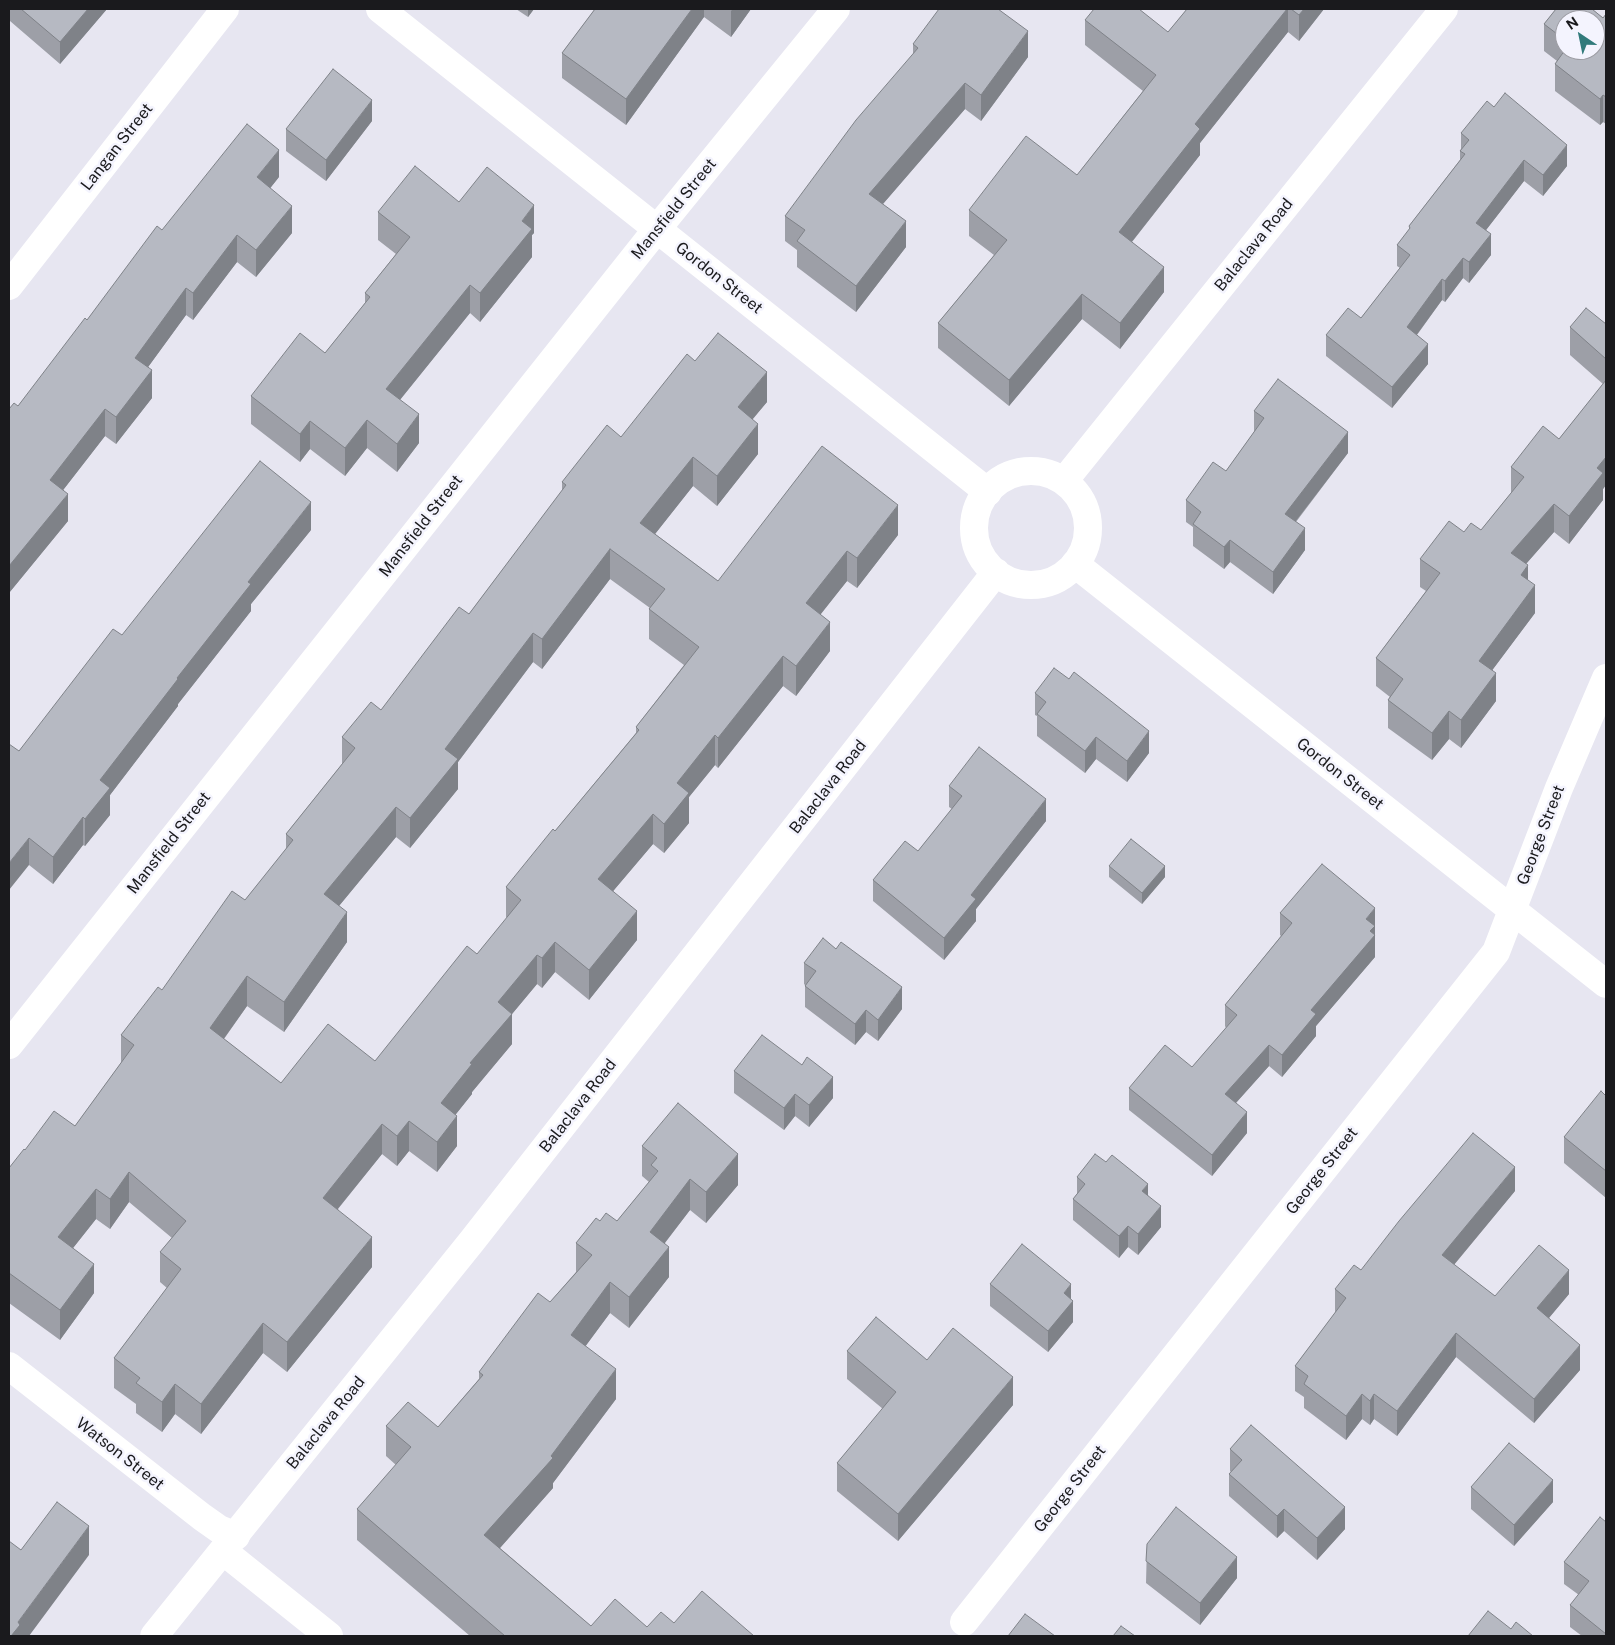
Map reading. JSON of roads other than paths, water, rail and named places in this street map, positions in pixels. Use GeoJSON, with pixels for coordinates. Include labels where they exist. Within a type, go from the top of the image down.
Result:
{"type":"FeatureCollection","features":[{"type":"Feature","properties":{"kind":"street","name":"Langan Street"},"geometry":{"type":"LineString","coordinates":[[9,286],[225,9]]}},
{"type":"Feature","properties":{"kind":"street","name":"Gordon Street"},"geometry":{"type":"LineString","coordinates":[[380,9],[988,492]]}},
{"type":"Feature","properties":{"kind":"street","name":"Mansfield Street"},"geometry":{"type":"LineString","coordinates":[[9,1045],[657,229],[836,9]]}},
{"type":"Feature","properties":{"kind":"street","name":"Balaclava Road"},"geometry":{"type":"LineString","coordinates":[[1064,481],[1444,9]]}},
{"type":"Feature","properties":{"kind":"street"},"geometry":{"type":"LineString","coordinates":[[1029,471],[1048,473],[1064,481],[1077,494],[1088,520],[1084,548],[1074,564],[1060,576],[1043,583],[1015,582],[990,568],[980,553],[975,535],[976,516],[982,499],[988,492],[1002,479],[1010,475],[1029,471]]}},
{"type":"Feature","properties":{"kind":"street","name":"Gordon Street"},"geometry":{"type":"LineString","coordinates":[[1074,564],[1606,984]]}},
{"type":"Feature","properties":{"kind":"street","name":"Balaclava Road"},"geometry":{"type":"LineString","coordinates":[[154,1636],[484,1226],[996,572]]}},
{"type":"Feature","properties":{"kind":"street","name":"George Street"},"geometry":{"type":"LineString","coordinates":[[964,1622],[1496,952],[1559,788],[1606,678]]}},
{"type":"Feature","properties":{"kind":"street","name":"Watson Street"},"geometry":{"type":"LineString","coordinates":[[9,1366],[219,1529],[229,1544],[329,1636]]}}]}
